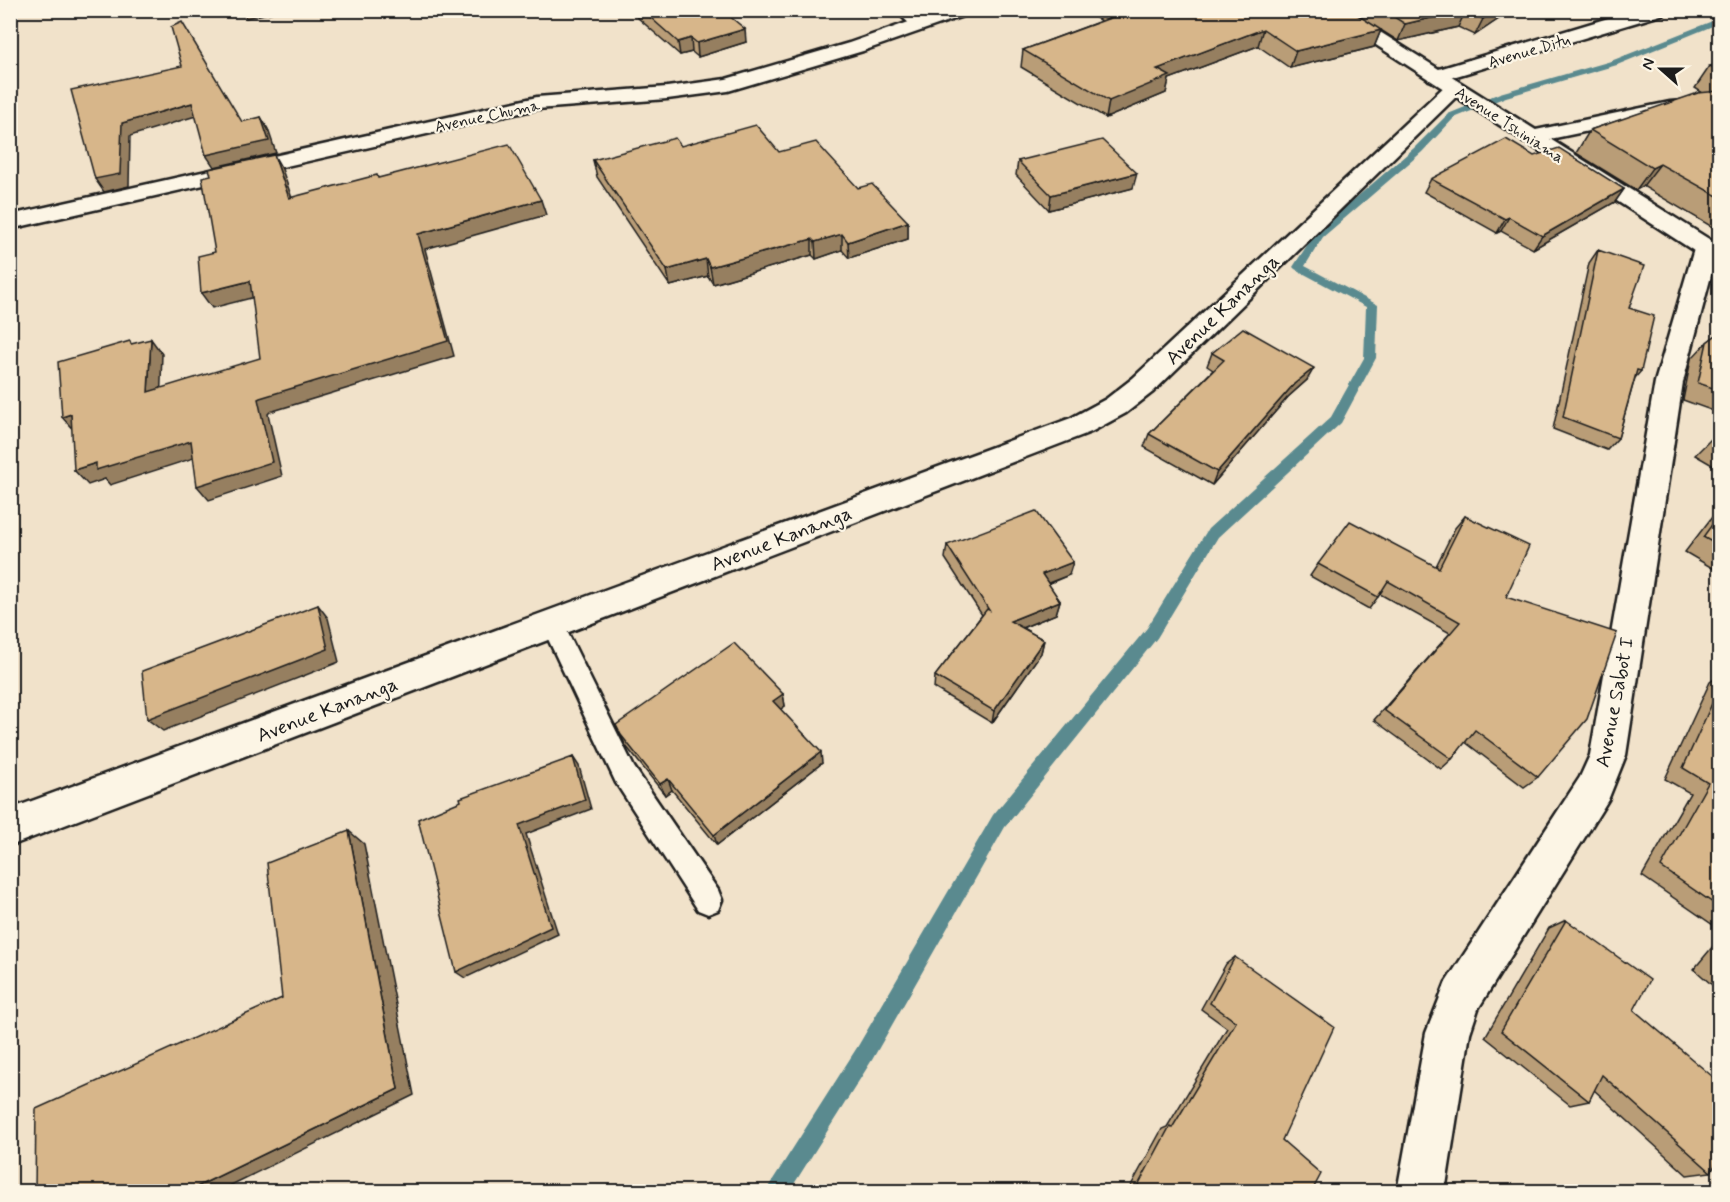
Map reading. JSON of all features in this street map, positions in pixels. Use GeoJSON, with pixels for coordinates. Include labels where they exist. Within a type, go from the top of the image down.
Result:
{"type":"FeatureCollection","features":[{"type":"Feature","properties":{"kind":"street","name":"Avenue Chuma"},"geometry":{"type":"LineString","coordinates":[[10,222],[537,103],[667,93],[728,85],[962,10]]}},
{"type":"Feature","properties":{"kind":"street","name":"Avenue Tshiniama"},"geometry":{"type":"LineString","coordinates":[[1331,10],[1712,253]]}},
{"type":"Feature","properties":{"kind":"street","name":"Avenue Ditu"},"geometry":{"type":"LineString","coordinates":[[1462,93],[1657,10]]}},
{"type":"Feature","properties":{"kind":"street","name":"Avenue Kananga"},"geometry":{"type":"LineString","coordinates":[[10,828],[1081,425],[1116,406],[1143,385],[1462,93]]}},
{"type":"Feature","properties":{"kind":"street"},"geometry":{"type":"LineString","coordinates":[[1531,137],[1670,108],[1719,104]]}},
{"type":"Feature","properties":{"kind":"street","name":"Avenue Sabot I"},"geometry":{"type":"LineString","coordinates":[[1421,1191],[1448,1033],[1461,997],[1594,788],[1608,755],[1669,382],[1712,253]]}},
{"type":"Feature","properties":{"kind":"lane"},"geometry":{"type":"LineString","coordinates":[[902,10],[919,25]]}},
{"type":"Feature","properties":{"kind":"lane"},"geometry":{"type":"LineString","coordinates":[[552,624],[625,775],[708,900]]}},
{"type":"Feature","properties":{"kind":"building"},"geometry":{"type":"Polygon","coordinates":[[[642,10],[722,10],[745,29],[697,43],[691,38],[678,42],[642,10]]]}},
{"type":"Feature","properties":{"kind":"building"},"geometry":{"type":"Polygon","coordinates":[[[1114,10],[1350,10],[1381,30],[1296,51],[1263,29],[1157,69],[1170,76],[1109,101],[1023,50],[1121,14],[1114,10]]]}},
{"type":"Feature","properties":{"kind":"building"},"geometry":{"type":"Polygon","coordinates":[[[1383,10],[1464,10],[1405,24],[1383,10]]]}},
{"type":"Feature","properties":{"kind":"building"},"geometry":{"type":"Polygon","coordinates":[[[1466,10],[1496,10],[1483,19],[1466,10]]]}},
{"type":"Feature","properties":{"kind":"building"},"geometry":{"type":"Polygon","coordinates":[[[182,22],[242,122],[261,117],[269,141],[206,155],[192,103],[122,123],[120,174],[95,179],[71,90],[182,66],[171,27],[182,22]]]}},
{"type":"Feature","properties":{"kind":"building"},"geometry":{"type":"Polygon","coordinates":[[[1719,64],[1719,71],[1710,66],[1719,64]]]}},
{"type":"Feature","properties":{"kind":"building"},"geometry":{"type":"Polygon","coordinates":[[[1719,91],[1719,197],[1660,164],[1652,168],[1590,130],[1698,93],[1719,91]]]}},
{"type":"Feature","properties":{"kind":"building"},"geometry":{"type":"Polygon","coordinates":[[[756,125],[779,152],[816,142],[858,188],[872,184],[908,222],[848,242],[842,234],[815,242],[812,239],[710,267],[706,259],[667,270],[593,160],[675,138],[681,146],[756,125]]]}},
{"type":"Feature","properties":{"kind":"building"},"geometry":{"type":"Polygon","coordinates":[[[1506,139],[1534,156],[1559,148],[1624,189],[1542,236],[1509,217],[1505,219],[1431,179],[1506,139]]]}},
{"type":"Feature","properties":{"kind":"building"},"geometry":{"type":"Polygon","coordinates":[[[1102,140],[1137,173],[1051,195],[1018,161],[1102,140]]]}},
{"type":"Feature","properties":{"kind":"building"},"geometry":{"type":"Polygon","coordinates":[[[509,144],[541,200],[418,234],[448,341],[258,399],[272,462],[197,486],[191,441],[96,470],[96,463],[74,470],[71,414],[62,417],[58,362],[130,341],[131,344],[151,339],[148,392],[260,358],[250,281],[201,293],[198,256],[215,252],[202,177],[211,175],[209,169],[274,155],[289,198],[509,144]]]}},
{"type":"Feature","properties":{"kind":"building"},"geometry":{"type":"Polygon","coordinates":[[[1598,250],[1644,266],[1629,308],[1654,316],[1641,371],[1637,370],[1618,438],[1563,417],[1598,250]]]}},
{"type":"Feature","properties":{"kind":"building"},"geometry":{"type":"Polygon","coordinates":[[[1243,328],[1314,368],[1294,384],[1217,472],[1149,434],[1224,360],[1212,353],[1243,328]]]}},
{"type":"Feature","properties":{"kind":"building"},"geometry":{"type":"Polygon","coordinates":[[[1719,333],[1719,390],[1698,383],[1707,342],[1719,333]]]}},
{"type":"Feature","properties":{"kind":"building"},"geometry":{"type":"Polygon","coordinates":[[[1719,431],[1719,443],[1712,439],[1719,431]]]}},
{"type":"Feature","properties":{"kind":"building"},"geometry":{"type":"Polygon","coordinates":[[[1036,511],[1073,562],[1042,574],[1060,601],[1010,621],[1044,640],[994,711],[935,676],[987,609],[989,610],[947,545],[1036,511]]]}},
{"type":"Feature","properties":{"kind":"building"},"geometry":{"type":"Polygon","coordinates":[[[1719,515],[1719,546],[1703,537],[1719,515]]]}},
{"type":"Feature","properties":{"kind":"building"},"geometry":{"type":"Polygon","coordinates":[[[1465,516],[1529,546],[1506,597],[1617,633],[1587,719],[1538,777],[1475,730],[1452,759],[1384,710],[1460,622],[1388,581],[1378,597],[1318,564],[1350,521],[1439,568],[1465,516]]]}},
{"type":"Feature","properties":{"kind":"building"},"geometry":{"type":"Polygon","coordinates":[[[318,605],[328,649],[147,719],[142,671],[318,605]]]}},
{"type":"Feature","properties":{"kind":"building"},"geometry":{"type":"Polygon","coordinates":[[[734,643],[783,694],[773,701],[821,752],[714,835],[668,779],[660,784],[621,735],[616,725],[734,643]]]}},
{"type":"Feature","properties":{"kind":"building"},"geometry":{"type":"Polygon","coordinates":[[[1719,688],[1719,907],[1661,867],[1708,783],[1683,768],[1719,688]]]}},
{"type":"Feature","properties":{"kind":"building"},"geometry":{"type":"Polygon","coordinates":[[[573,757],[585,800],[519,825],[551,927],[456,972],[418,819],[461,801],[460,798],[573,757]]]}},
{"type":"Feature","properties":{"kind":"building"},"geometry":{"type":"Polygon","coordinates":[[[349,831],[398,1089],[188,1191],[35,1191],[36,1109],[282,998],[267,863],[349,831]]]}},
{"type":"Feature","properties":{"kind":"building"},"geometry":{"type":"Polygon","coordinates":[[[1566,920],[1650,980],[1634,1010],[1719,1082],[1719,1158],[1711,1172],[1602,1075],[1589,1101],[1501,1031],[1566,920]]]}},
{"type":"Feature","properties":{"kind":"building"},"geometry":{"type":"Polygon","coordinates":[[[1235,957],[1334,1027],[1282,1140],[1321,1174],[1312,1191],[1280,1191],[1272,1184],[1268,1191],[1135,1191],[1170,1126],[1172,1128],[1236,1022],[1210,1003],[1235,957]]]}},
{"type":"Feature","properties":{"kind":"waterway"},"geometry":{"type":"LineString","coordinates":[[776,1192],[865,1053],[999,821],[1152,633],[1213,533],[1336,420],[1370,358],[1372,305],[1299,267],[1319,235],[1418,150],[1451,116],[1503,95],[1614,63],[1720,20]]}}]}
